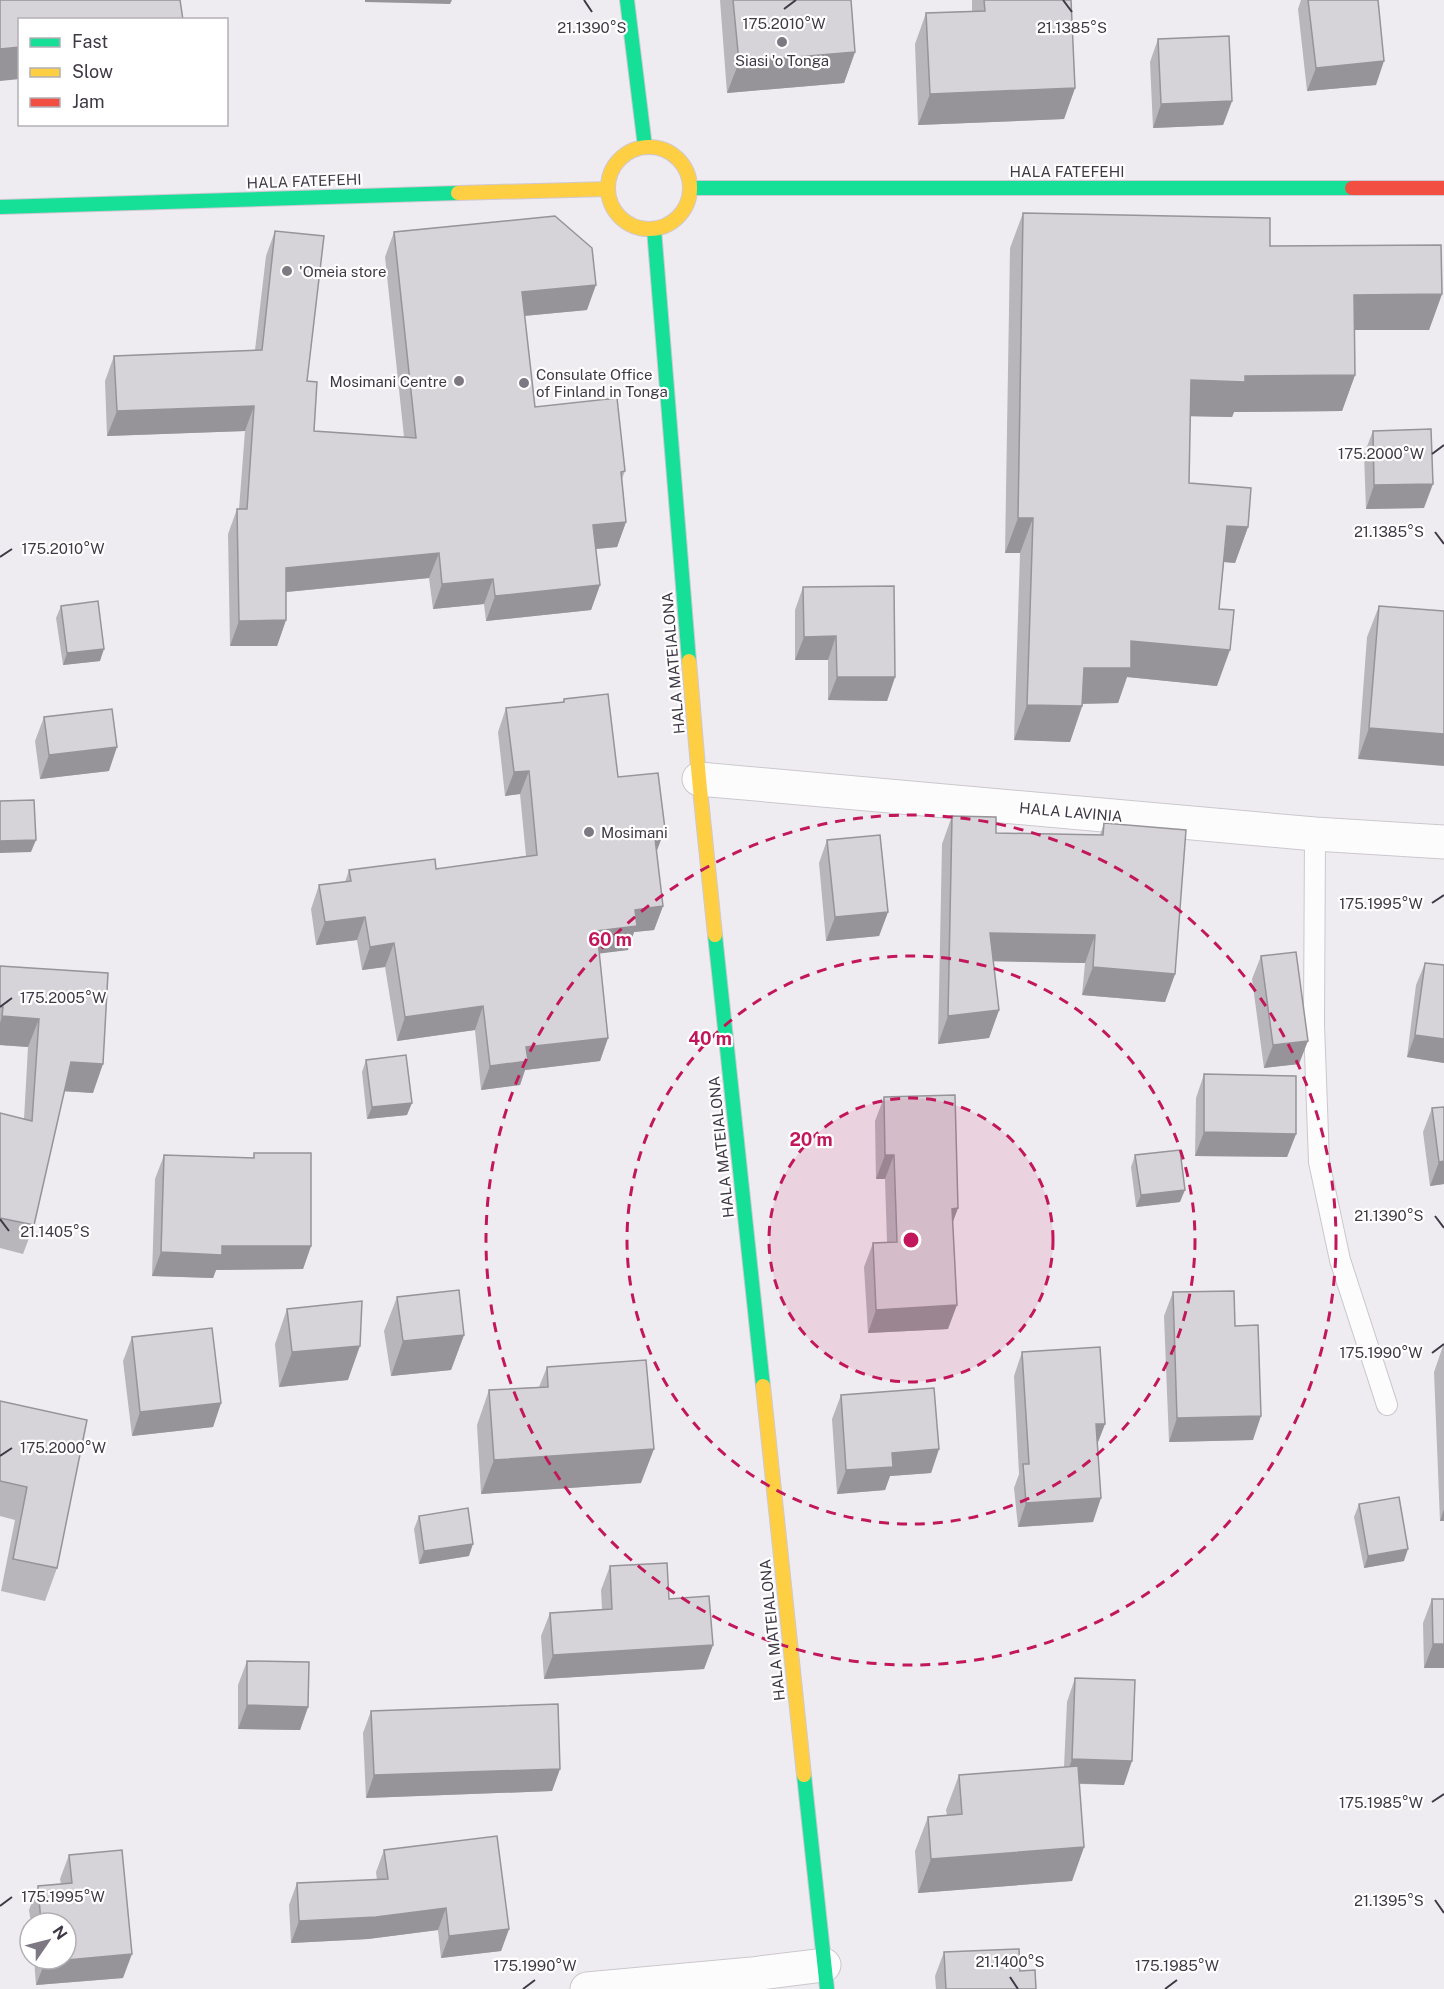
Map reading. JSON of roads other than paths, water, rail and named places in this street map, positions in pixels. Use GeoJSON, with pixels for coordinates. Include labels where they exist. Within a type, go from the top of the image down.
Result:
{"type":"FeatureCollection","features":[{"type":"Feature","properties":{"kind":"main road"},"geometry":{"type":"LineString","coordinates":[[627,0],[645,147]]}},
{"type":"Feature","properties":{"kind":"main road"},"geometry":{"type":"LineString","coordinates":[[645,147],[662,148],[677,157],[686,171],[691,188],[687,203],[680,215],[668,224],[654,229],[638,228],[623,220],[612,208],[608,189],[609,176],[617,161],[630,150],[645,147]]}},
{"type":"Feature","properties":{"kind":"main road","name":"HALA FATEFEHI"},"geometry":{"type":"LineString","coordinates":[[691,188],[1444,188]]}},
{"type":"Feature","properties":{"kind":"main road","name":"HALA FATEFEHI"},"geometry":{"type":"LineString","coordinates":[[0,207],[608,189]]}},
{"type":"Feature","properties":{"kind":"main road","name":"HALA MATEIALONA"},"geometry":{"type":"LineString","coordinates":[[654,229],[699,779],[825,1977]]}},
{"type":"Feature","properties":{"kind":"street","name":"HALA LAVINIA"},"geometry":{"type":"LineString","coordinates":[[699,779],[1315,834],[1444,842]]}},
{"type":"Feature","properties":{"kind":"street"},"geometry":{"type":"LineString","coordinates":[[587,1989],[752,1974],[825,1977]]}},
{"type":"Feature","properties":{"kind":"lane"},"geometry":{"type":"LineString","coordinates":[[1315,834],[1314,1025],[1319,1162],[1340,1260],[1387,1405]]}},
{"type":"Feature","properties":{"kind":"place","name":"Siasi 'o Tonga"},"geometry":{"type":"Point","coordinates":[782,42]}},
{"type":"Feature","properties":{"kind":"place","name":"'Omeia store"},"geometry":{"type":"Point","coordinates":[287,271]}},
{"type":"Feature","properties":{"kind":"place","name":"Mosimani Centre"},"geometry":{"type":"Point","coordinates":[459,381]}},
{"type":"Feature","properties":{"kind":"place","name":"Consulate Office of Finland in Tonga"},"geometry":{"type":"Point","coordinates":[524,383]}},
{"type":"Feature","properties":{"kind":"place","name":"Mosimani"},"geometry":{"type":"Point","coordinates":[589,832]}}]}
